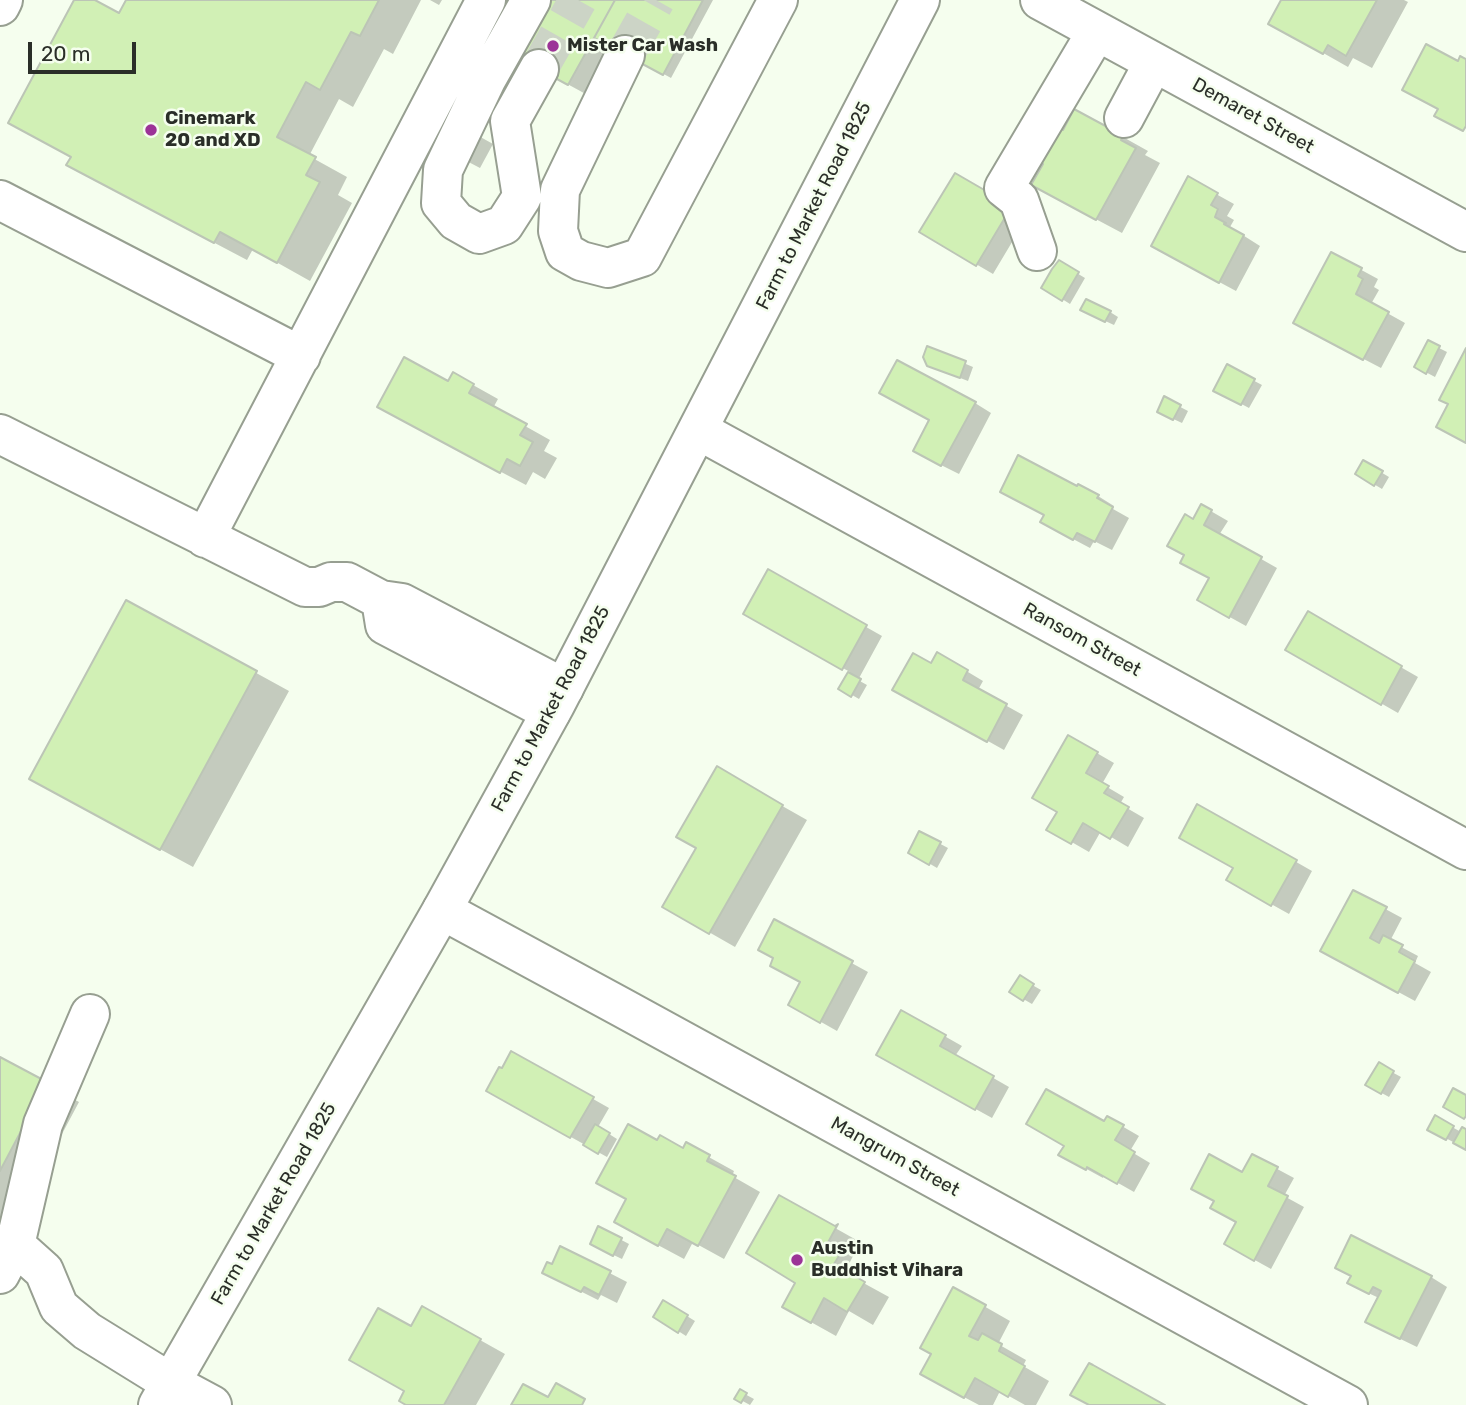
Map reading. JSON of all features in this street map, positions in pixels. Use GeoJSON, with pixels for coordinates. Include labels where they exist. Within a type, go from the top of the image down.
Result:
{"type":"FeatureCollection","features":[{"type":"Feature","properties":{"kind":"street"},"geometry":{"type":"LineString","coordinates":[[0,6],[3,0]]}},
{"type":"Feature","properties":{"kind":"street"},"geometry":{"type":"LineString","coordinates":[[205,538],[486,0]]}},
{"type":"Feature","properties":{"kind":"street"},"geometry":{"type":"LineString","coordinates":[[531,0],[486,80],[443,170],[441,203],[456,221],[479,234],[504,225],[522,197],[510,121],[539,69]]}},
{"type":"Feature","properties":{"kind":"street"},"geometry":{"type":"LineString","coordinates":[[504,225],[581,261],[608,268],[642,257],[778,0]]}},
{"type":"Feature","properties":{"kind":"street","name":"Farm to Market Road 1825"},"geometry":{"type":"LineString","coordinates":[[164,1394],[442,910],[557,700],[920,0]]}},
{"type":"Feature","properties":{"kind":"street","name":"Demaret Street"},"geometry":{"type":"LineString","coordinates":[[1040,0],[1466,232]]}},
{"type":"Feature","properties":{"kind":"street"},"geometry":{"type":"LineString","coordinates":[[1037,251],[1019,200],[1004,188],[1097,31]]}},
{"type":"Feature","properties":{"kind":"street"},"geometry":{"type":"LineString","coordinates":[[565,252],[558,231],[560,190],[625,55]]}},
{"type":"Feature","properties":{"kind":"street"},"geometry":{"type":"LineString","coordinates":[[1124,118],[1154,62]]}},
{"type":"Feature","properties":{"kind":"street"},"geometry":{"type":"LineString","coordinates":[[0,200],[301,356]]}},
{"type":"Feature","properties":{"kind":"street","name":"Ransom Street"},"geometry":{"type":"LineString","coordinates":[[698,430],[1466,850]]}},
{"type":"Feature","properties":{"kind":"street"},"geometry":{"type":"LineString","coordinates":[[0,434],[305,587],[347,582],[381,600],[385,625],[557,700]]}},
{"type":"Feature","properties":{"kind":"street","name":"Mangrum Street"},"geometry":{"type":"LineString","coordinates":[[442,910],[1348,1405]]}},
{"type":"Feature","properties":{"kind":"street"},"geometry":{"type":"LineString","coordinates":[[90,1014],[43,1124],[8,1260],[44,1271],[59,1307],[164,1394],[212,1405]]}},
{"type":"Feature","properties":{"kind":"building","name":"Cinemark 20 and XD"},"geometry":{"type":"Polygon","coordinates":[[[74,0],[95,0],[119,13],[126,0],[379,0],[360,36],[351,32],[320,90],[306,82],[277,137],[316,157],[306,175],[320,182],[277,263],[220,232],[214,243],[66,165],[71,157],[8,123],[74,0]]]}},
{"type":"Feature","properties":{"kind":"building","name":"Mister Car Wash"},"geometry":{"type":"Polygon","coordinates":[[[541,0],[615,0],[568,85],[511,54],[541,0]]]}},
{"type":"Feature","properties":{"kind":"building"},"geometry":{"type":"Polygon","coordinates":[[[615,0],[703,0],[663,75],[594,38],[615,0]]]}},
{"type":"Feature","properties":{"kind":"building"},"geometry":{"type":"Polygon","coordinates":[[[1281,0],[1377,0],[1346,56],[1328,45],[1323,54],[1268,24],[1281,0]]]}},
{"type":"Feature","properties":{"kind":"building"},"geometry":{"type":"Polygon","coordinates":[[[1426,44],[1458,61],[1460,56],[1466,59],[1466,126],[1463,131],[1434,116],[1438,109],[1402,90],[1426,44]]]}},
{"type":"Feature","properties":{"kind":"building"},"geometry":{"type":"Polygon","coordinates":[[[1074,109],[1124,136],[1121,140],[1136,148],[1096,220],[1031,185],[1043,164],[1039,162],[1058,127],[1063,130],[1074,109]]]}},
{"type":"Feature","properties":{"kind":"building"},"geometry":{"type":"Polygon","coordinates":[[[955,173],[1012,206],[976,266],[919,232],[955,173]]]}},
{"type":"Feature","properties":{"kind":"building"},"geometry":{"type":"Polygon","coordinates":[[[1188,176],[1218,193],[1211,205],[1218,209],[1215,217],[1244,235],[1219,283],[1151,246],[1188,176]]]}},
{"type":"Feature","properties":{"kind":"building"},"geometry":{"type":"Polygon","coordinates":[[[1331,252],[1362,268],[1358,276],[1363,279],[1356,294],[1389,312],[1363,360],[1293,323],[1331,252]]]}},
{"type":"Feature","properties":{"kind":"building"},"geometry":{"type":"Polygon","coordinates":[[[1059,260],[1079,272],[1062,301],[1041,288],[1059,260]]]}},
{"type":"Feature","properties":{"kind":"building"},"geometry":{"type":"Polygon","coordinates":[[[1086,299],[1111,311],[1105,322],[1080,310],[1086,299]]]}},
{"type":"Feature","properties":{"kind":"building"},"geometry":{"type":"Polygon","coordinates":[[[1428,340],[1440,346],[1426,374],[1414,367],[1428,340]]]}},
{"type":"Feature","properties":{"kind":"building"},"geometry":{"type":"Polygon","coordinates":[[[927,346],[966,361],[960,378],[927,366],[923,357],[927,346]]]}},
{"type":"Feature","properties":{"kind":"building"},"geometry":{"type":"Polygon","coordinates":[[[1466,348],[1466,443],[1436,427],[1448,404],[1439,400],[1466,348]]]}},
{"type":"Feature","properties":{"kind":"building"},"geometry":{"type":"Polygon","coordinates":[[[404,357],[448,381],[453,372],[474,384],[469,393],[527,424],[520,435],[533,442],[520,466],[507,459],[500,473],[377,407],[404,357]]]}},
{"type":"Feature","properties":{"kind":"building"},"geometry":{"type":"Polygon","coordinates":[[[897,360],[976,402],[941,466],[913,451],[929,420],[879,393],[897,360]]]}},
{"type":"Feature","properties":{"kind":"building"},"geometry":{"type":"Polygon","coordinates":[[[1227,364],[1255,379],[1241,405],[1213,391],[1227,364]]]}},
{"type":"Feature","properties":{"kind":"building"},"geometry":{"type":"Polygon","coordinates":[[[1164,396],[1181,405],[1173,420],[1157,412],[1164,396]]]}},
{"type":"Feature","properties":{"kind":"building"},"geometry":{"type":"Polygon","coordinates":[[[1018,455],[1099,495],[1097,498],[1113,507],[1095,542],[1077,533],[1073,540],[1040,522],[1044,515],[1000,492],[1018,455]]]}},
{"type":"Feature","properties":{"kind":"building"},"geometry":{"type":"Polygon","coordinates":[[[1363,460],[1383,471],[1374,486],[1355,474],[1363,460]]]}},
{"type":"Feature","properties":{"kind":"building"},"geometry":{"type":"Polygon","coordinates":[[[1201,504],[1212,510],[1204,525],[1262,557],[1229,618],[1197,600],[1209,578],[1180,563],[1184,555],[1167,546],[1185,514],[1193,519],[1201,504]]]}},
{"type":"Feature","properties":{"kind":"building"},"geometry":{"type":"Polygon","coordinates":[[[768,569],[867,625],[842,670],[743,614],[768,569]]]}},
{"type":"Feature","properties":{"kind":"building"},"geometry":{"type":"Polygon","coordinates":[[[126,600],[257,671],[160,850],[29,779],[126,600]]]}},
{"type":"Feature","properties":{"kind":"building"},"geometry":{"type":"Polygon","coordinates":[[[1308,611],[1402,666],[1381,705],[1285,650],[1308,611]]]}},
{"type":"Feature","properties":{"kind":"building"},"geometry":{"type":"Polygon","coordinates":[[[937,652],[968,670],[963,680],[1007,704],[987,742],[892,690],[913,653],[931,663],[937,652]]]}},
{"type":"Feature","properties":{"kind":"building"},"geometry":{"type":"Polygon","coordinates":[[[848,672],[861,679],[851,697],[838,689],[848,672]]]}},
{"type":"Feature","properties":{"kind":"building"},"geometry":{"type":"Polygon","coordinates":[[[1068,735],[1098,752],[1086,773],[1109,786],[1104,793],[1129,807],[1110,839],[1083,823],[1071,844],[1046,830],[1057,812],[1032,798],[1068,735]]]}},
{"type":"Feature","properties":{"kind":"building"},"geometry":{"type":"Polygon","coordinates":[[[717,766],[783,805],[709,934],[662,907],[696,848],[676,837],[717,766]]]}},
{"type":"Feature","properties":{"kind":"building"},"geometry":{"type":"Polygon","coordinates":[[[1197,804],[1297,860],[1271,906],[1226,880],[1233,868],[1179,838],[1197,804]]]}},
{"type":"Feature","properties":{"kind":"building"},"geometry":{"type":"Polygon","coordinates":[[[919,831],[941,842],[929,865],[908,853],[919,831]]]}},
{"type":"Feature","properties":{"kind":"building"},"geometry":{"type":"Polygon","coordinates":[[[1353,890],[1387,907],[1370,938],[1379,943],[1383,935],[1403,945],[1399,952],[1415,961],[1398,993],[1320,951],[1353,890]]]}},
{"type":"Feature","properties":{"kind":"building"},"geometry":{"type":"Polygon","coordinates":[[[774,919],[853,961],[820,1023],[788,1005],[800,982],[770,966],[773,958],[758,950],[774,919]]]}},
{"type":"Feature","properties":{"kind":"building"},"geometry":{"type":"Polygon","coordinates":[[[1020,975],[1034,984],[1023,1001],[1009,992],[1020,975]]]}},
{"type":"Feature","properties":{"kind":"building"},"geometry":{"type":"Polygon","coordinates":[[[901,1010],[946,1035],[940,1046],[994,1076],[975,1110],[876,1055],[901,1010]]]}},
{"type":"Feature","properties":{"kind":"building"},"geometry":{"type":"Polygon","coordinates":[[[511,1051],[594,1097],[570,1138],[486,1091],[511,1051]]]}},
{"type":"Feature","properties":{"kind":"building"},"geometry":{"type":"Polygon","coordinates":[[[0,1057],[47,1082],[0,1171],[0,1057]]]}},
{"type":"Feature","properties":{"kind":"building"},"geometry":{"type":"Polygon","coordinates":[[[1379,1062],[1394,1071],[1381,1094],[1365,1085],[1379,1062]]]}},
{"type":"Feature","properties":{"kind":"building"},"geometry":{"type":"Polygon","coordinates":[[[1453,1088],[1466,1095],[1464,1119],[1443,1107],[1453,1088]]]}},
{"type":"Feature","properties":{"kind":"building"},"geometry":{"type":"Polygon","coordinates":[[[1046,1089],[1104,1121],[1107,1116],[1124,1125],[1115,1140],[1135,1152],[1117,1184],[1058,1155],[1064,1146],[1026,1124],[1046,1089]]]}},
{"type":"Feature","properties":{"kind":"building"},"geometry":{"type":"Polygon","coordinates":[[[1435,1115],[1454,1126],[1446,1140],[1427,1130],[1435,1115]]]}},
{"type":"Feature","properties":{"kind":"building"},"geometry":{"type":"Polygon","coordinates":[[[595,1124],[610,1133],[598,1154],[583,1145],[595,1124]]]}},
{"type":"Feature","properties":{"kind":"building"},"geometry":{"type":"Polygon","coordinates":[[[628,1124],[657,1140],[660,1135],[683,1148],[686,1142],[710,1155],[707,1161],[736,1176],[698,1246],[667,1229],[658,1246],[614,1222],[626,1199],[596,1183],[628,1124]]]}},
{"type":"Feature","properties":{"kind":"building"},"geometry":{"type":"Polygon","coordinates":[[[1462,1127],[1466,1129],[1466,1150],[1453,1143],[1462,1127]]]}},
{"type":"Feature","properties":{"kind":"building"},"geometry":{"type":"Polygon","coordinates":[[[1209,1154],[1242,1172],[1252,1154],[1278,1167],[1268,1186],[1288,1196],[1254,1261],[1224,1244],[1236,1222],[1210,1208],[1214,1201],[1191,1189],[1209,1154]]]}},
{"type":"Feature","properties":{"kind":"building","name":"Austin Buddhist Vihara"},"geometry":{"type":"Polygon","coordinates":[[[779,1195],[835,1226],[838,1224],[825,1248],[839,1256],[834,1264],[865,1282],[847,1312],[824,1298],[811,1323],[782,1307],[795,1283],[746,1253],[779,1195]]]}},
{"type":"Feature","properties":{"kind":"building"},"geometry":{"type":"Polygon","coordinates":[[[598,1226],[622,1238],[613,1256],[590,1244],[598,1226]]]}},
{"type":"Feature","properties":{"kind":"building"},"geometry":{"type":"Polygon","coordinates":[[[1351,1235],[1432,1276],[1400,1339],[1365,1322],[1381,1291],[1373,1287],[1369,1294],[1347,1283],[1351,1276],[1335,1268],[1351,1235]]]}},
{"type":"Feature","properties":{"kind":"building"},"geometry":{"type":"Polygon","coordinates":[[[560,1246],[611,1271],[599,1295],[584,1287],[581,1292],[542,1273],[547,1262],[552,1264],[560,1246]]]}},
{"type":"Feature","properties":{"kind":"building"},"geometry":{"type":"Polygon","coordinates":[[[953,1287],[986,1305],[969,1336],[978,1340],[982,1333],[1002,1344],[999,1351],[1025,1366],[1008,1397],[975,1378],[964,1398],[920,1374],[931,1354],[920,1348],[953,1287]]]}},
{"type":"Feature","properties":{"kind":"building"},"geometry":{"type":"Polygon","coordinates":[[[663,1300],[688,1315],[678,1333],[653,1317],[663,1300]]]}},
{"type":"Feature","properties":{"kind":"building"},"geometry":{"type":"Polygon","coordinates":[[[422,1306],[481,1339],[444,1405],[406,1405],[399,1401],[404,1391],[349,1360],[378,1308],[411,1326],[422,1306]]]}},
{"type":"Feature","properties":{"kind":"building"},"geometry":{"type":"Polygon","coordinates":[[[1089,1363],[1165,1405],[1089,1405],[1070,1395],[1089,1363]]]}},
{"type":"Feature","properties":{"kind":"building"},"geometry":{"type":"Polygon","coordinates":[[[556,1383],[585,1399],[582,1405],[511,1405],[523,1384],[548,1397],[556,1383]]]}},
{"type":"Feature","properties":{"kind":"building"},"geometry":{"type":"Polygon","coordinates":[[[740,1389],[747,1393],[741,1403],[734,1399],[740,1389]]]}},
{"type":"Feature","properties":{"kind":"tunnel"},"geometry":{"type":"LineString","coordinates":[[539,69],[578,0]]}},
{"type":"Feature","properties":{"kind":"tunnel"},"geometry":{"type":"LineString","coordinates":[[625,55],[656,0]]}},
{"type":"Feature","properties":{"kind":"place","name":"Mister Car Wash"},"geometry":{"type":"Point","coordinates":[553,46]}},
{"type":"Feature","properties":{"kind":"place","name":"Cinemark 20 and XD"},"geometry":{"type":"Point","coordinates":[151,130]}},
{"type":"Feature","properties":{"kind":"place","name":"Austin Buddhist Vihara"},"geometry":{"type":"Point","coordinates":[797,1260]}}]}
